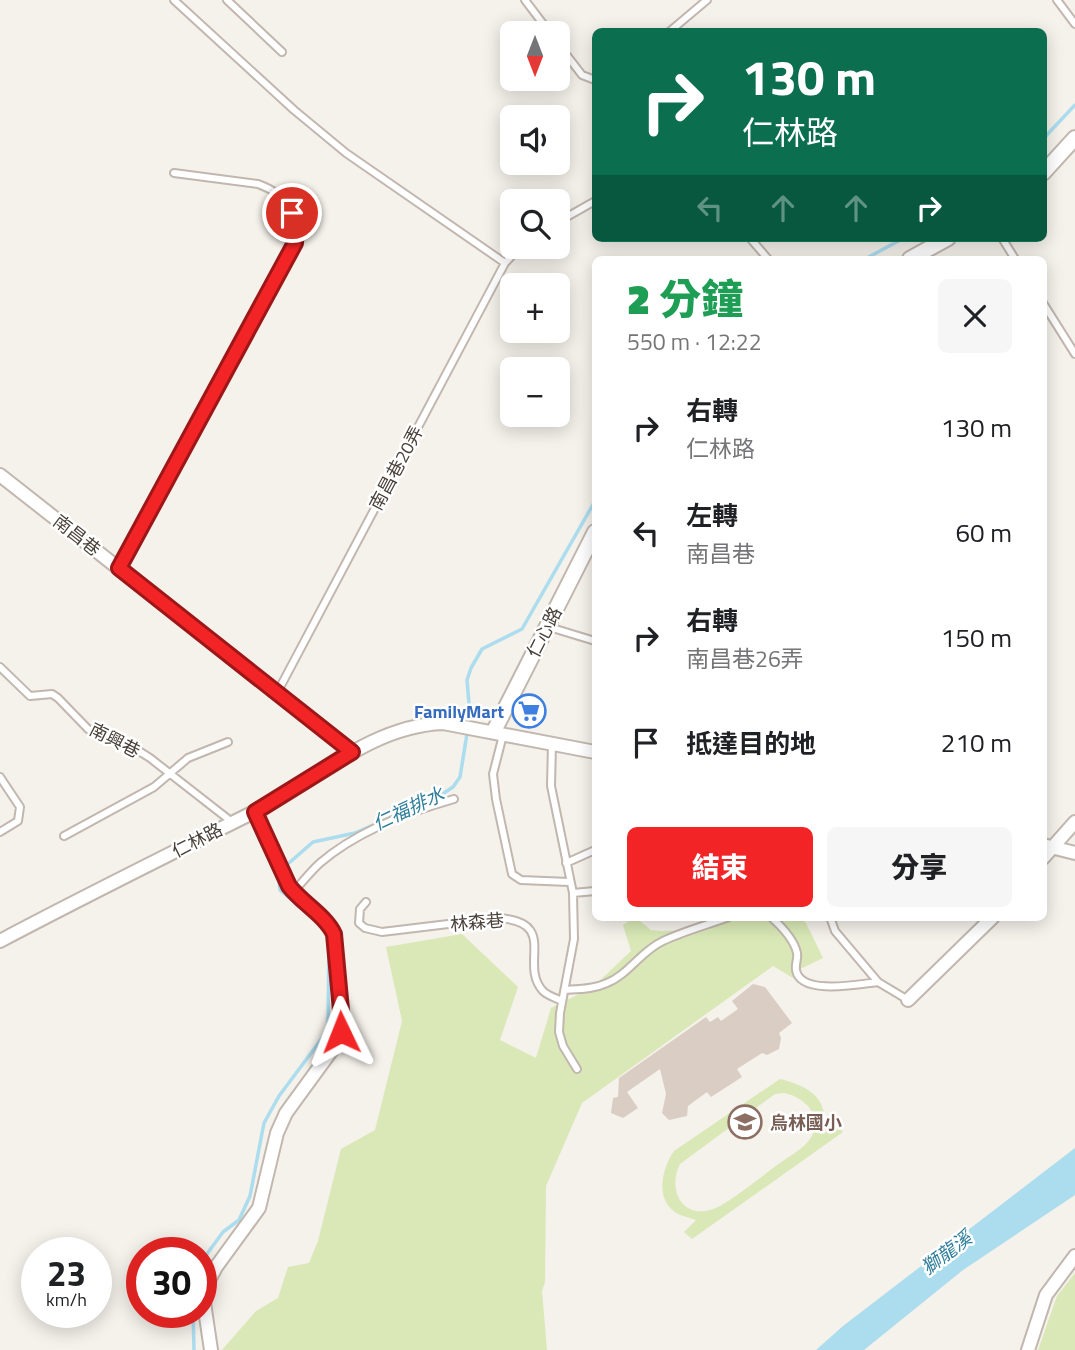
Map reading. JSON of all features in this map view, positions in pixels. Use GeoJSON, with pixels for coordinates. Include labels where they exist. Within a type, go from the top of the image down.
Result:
{"type":"FeatureCollection","features":[{"type":"Feature","properties":{"kind":"street"},"geometry":{"type":"LineString","coordinates":[[1047,169],[1075,138]]}},
{"type":"Feature","properties":{"kind":"street"},"geometry":{"type":"LineString","coordinates":[[915,256],[941,242]]}},
{"type":"Feature","properties":{"kind":"street","name":"南昌巷"},"geometry":{"type":"LineString","coordinates":[[0,475],[352,752]]}},
{"type":"Feature","properties":{"kind":"street","name":"仁心路"},"geometry":{"type":"LineString","coordinates":[[499,732],[592,538]]}},
{"type":"Feature","properties":{"kind":"street","name":"仁林路"},"geometry":{"type":"LineString","coordinates":[[1,939],[255,812],[352,752],[386,735],[420,724],[458,725],[592,751]]}},
{"type":"Feature","properties":{"kind":"street"},"geometry":{"type":"LineString","coordinates":[[211,1350],[203,1296],[208,1282],[259,1208],[277,1133],[286,1112],[337,1043],[342,1021],[334,934],[330,926],[293,892],[255,812]]}},
{"type":"Feature","properties":{"kind":"street"},"geometry":{"type":"LineString","coordinates":[[1047,846],[1075,822]]}},
{"type":"Feature","properties":{"kind":"street"},"geometry":{"type":"LineString","coordinates":[[1047,846],[1075,853]]}},
{"type":"Feature","properties":{"kind":"street"},"geometry":{"type":"LineString","coordinates":[[908,1000],[989,921]]}},
{"type":"Feature","properties":{"kind":"street"},"geometry":{"type":"LineString","coordinates":[[1028,1350],[1046,1295],[1075,1256]]}},
{"type":"Feature","properties":{"kind":"lane"},"geometry":{"type":"LineString","coordinates":[[174,0],[294,110],[346,153],[505,263]]}},
{"type":"Feature","properties":{"kind":"lane"},"geometry":{"type":"LineString","coordinates":[[227,0],[282,52]]}},
{"type":"Feature","properties":{"kind":"lane"},"geometry":{"type":"LineString","coordinates":[[525,0],[541,21]]}},
{"type":"Feature","properties":{"kind":"lane"},"geometry":{"type":"LineString","coordinates":[[674,28],[707,0]]}},
{"type":"Feature","properties":{"kind":"lane"},"geometry":{"type":"LineString","coordinates":[[1057,0],[1075,24]]}},
{"type":"Feature","properties":{"kind":"lane"},"geometry":{"type":"LineString","coordinates":[[570,60],[582,75],[592,79]]}},
{"type":"Feature","properties":{"kind":"lane"},"geometry":{"type":"LineString","coordinates":[[119,568],[295,243],[296,227],[292,213],[285,199],[270,188],[174,173]]}},
{"type":"Feature","properties":{"kind":"lane"},"geometry":{"type":"LineString","coordinates":[[570,215],[592,203]]}},
{"type":"Feature","properties":{"kind":"lane"},"geometry":{"type":"LineString","coordinates":[[753,242],[765,256]]}},
{"type":"Feature","properties":{"kind":"lane","name":"南昌巷20弄"},"geometry":{"type":"LineString","coordinates":[[277,693],[509,259]]}},
{"type":"Feature","properties":{"kind":"lane"},"geometry":{"type":"LineString","coordinates":[[1047,309],[1075,354]]}},
{"type":"Feature","properties":{"kind":"lane"},"geometry":{"type":"LineString","coordinates":[[547,627],[592,640]]}},
{"type":"Feature","properties":{"kind":"lane","name":"南興巷"},"geometry":{"type":"LineString","coordinates":[[0,667],[30,696],[52,694],[88,729],[99,735],[123,741],[232,822]]}},
{"type":"Feature","properties":{"kind":"lane"},"geometry":{"type":"LineString","coordinates":[[499,732],[494,774],[496,799],[512,874],[521,880],[569,882]]}},
{"type":"Feature","properties":{"kind":"lane"},"geometry":{"type":"LineString","coordinates":[[64,836],[154,787],[188,758],[228,742]]}},
{"type":"Feature","properties":{"kind":"lane"},"geometry":{"type":"LineString","coordinates":[[552,743],[551,786],[573,893],[574,939],[559,1032],[563,1046],[577,1069]]}},
{"type":"Feature","properties":{"kind":"lane"},"geometry":{"type":"LineString","coordinates":[[0,777],[20,807],[20,816],[18,821],[0,832]]}},
{"type":"Feature","properties":{"kind":"lane"},"geometry":{"type":"LineString","coordinates":[[293,892],[319,863],[354,841],[399,818],[454,799]]}},
{"type":"Feature","properties":{"kind":"lane"},"geometry":{"type":"LineString","coordinates":[[565,863],[592,851]]}},
{"type":"Feature","properties":{"kind":"lane"},"geometry":{"type":"LineString","coordinates":[[573,893],[592,891]]}},
{"type":"Feature","properties":{"kind":"lane","name":"林森巷"},"geometry":{"type":"LineString","coordinates":[[366,902],[360,909],[359,923],[365,928],[382,932],[498,918],[517,919],[532,932],[540,988],[545,994],[562,1001]]}},
{"type":"Feature","properties":{"kind":"lane"},"geometry":{"type":"LineString","coordinates":[[565,990],[594,988],[608,983],[621,975],[642,953],[663,941],[718,921]]}},
{"type":"Feature","properties":{"kind":"lane"},"geometry":{"type":"LineString","coordinates":[[775,921],[794,943],[797,954],[796,971],[808,984],[820,986],[878,982]]}},
{"type":"Feature","properties":{"kind":"lane"},"geometry":{"type":"LineString","coordinates":[[831,921],[835,931],[878,982],[908,1000]]}},
{"type":"Feature","properties":{"kind":"green space"},"geometry":{"type":"Polygon","coordinates":[[[629,921],[640,921],[651,930],[662,931],[689,930],[714,921],[804,921],[823,958],[798,970],[793,978],[773,966],[582,1103],[546,1186],[545,1282],[542,1291],[547,1350],[222,1350],[256,1311],[278,1298],[288,1267],[309,1263],[318,1241],[341,1149],[375,1130],[402,1021],[386,947],[462,934],[518,987],[500,1040],[536,1058],[551,1008],[593,987],[631,951],[623,925],[629,921]]]}},
{"type":"Feature","properties":{"kind":"green space"},"geometry":{"type":"Polygon","coordinates":[[[780,1079],[801,1086],[816,1097],[824,1112],[823,1134],[836,1125],[843,1132],[692,1239],[684,1232],[696,1220],[672,1210],[663,1194],[663,1176],[674,1151],[780,1079]],[[775,1094],[680,1164],[675,1183],[680,1200],[693,1210],[702,1211],[720,1206],[806,1144],[812,1136],[815,1120],[807,1106],[793,1096],[775,1094]]]}},
{"type":"Feature","properties":{"kind":"green space"},"geometry":{"type":"Polygon","coordinates":[[[1075,1273],[1075,1350],[1038,1350],[1057,1296],[1075,1273]]]}},
{"type":"Feature","properties":{"kind":"water","name":"獅龍溪"},"geometry":{"type":"Polygon","coordinates":[[[1075,1148],[1075,1195],[963,1270],[864,1350],[816,1350],[843,1326],[1075,1148]]]}},
{"type":"Feature","properties":{"kind":"building"},"geometry":{"type":"Polygon","coordinates":[[[753,984],[765,987],[792,1023],[779,1033],[779,1049],[767,1055],[762,1053],[737,1069],[742,1077],[711,1097],[707,1092],[688,1106],[687,1116],[669,1120],[662,1113],[666,1094],[660,1069],[627,1092],[638,1108],[623,1118],[611,1113],[613,1098],[618,1097],[619,1078],[706,1017],[710,1022],[718,1017],[721,1021],[738,1009],[732,1001],[753,984]]]}},
{"type":"Feature","properties":{"kind":"waterway","name":"仁福排水"},"geometry":{"type":"LineString","coordinates":[[1047,135],[1075,105]]}},
{"type":"Feature","properties":{"kind":"waterway","name":"仁福排水"},"geometry":{"type":"LineString","coordinates":[[871,256],[897,242]]}},
{"type":"Feature","properties":{"kind":"waterway","name":"仁福排水"},"geometry":{"type":"LineString","coordinates":[[289,863],[313,842],[355,833],[441,795],[453,787],[460,777],[470,715],[467,680],[471,668],[482,649],[522,629],[592,506]]}},
{"type":"Feature","properties":{"kind":"waterway","name":"仁福排水"},"geometry":{"type":"LineString","coordinates":[[217,1240],[239,1220],[250,1196],[264,1123],[279,1096],[326,1033],[328,1025],[329,940],[323,926],[280,890],[279,881]]}},
{"type":"Feature","properties":{"kind":"waterway","name":"仁福排水"},"geometry":{"type":"LineString","coordinates":[[193,1328],[194,1350]]}},
{"type":"Feature","properties":{"kind":"place","name":"FamilyMart"},"geometry":{"type":"Point","coordinates":[529,711]}},
{"type":"Feature","properties":{"kind":"place","name":"烏林國小"},"geometry":{"type":"Point","coordinates":[745,1122]}},
{"type":"Feature","properties":{"kind":"route"},"geometry":{"type":"LineString","coordinates":[[292,213],[296,227],[295,243],[279,276],[119,568],[352,752],[255,812],[289,886],[297,897],[330,926],[334,934],[341,1032]]}}]}
